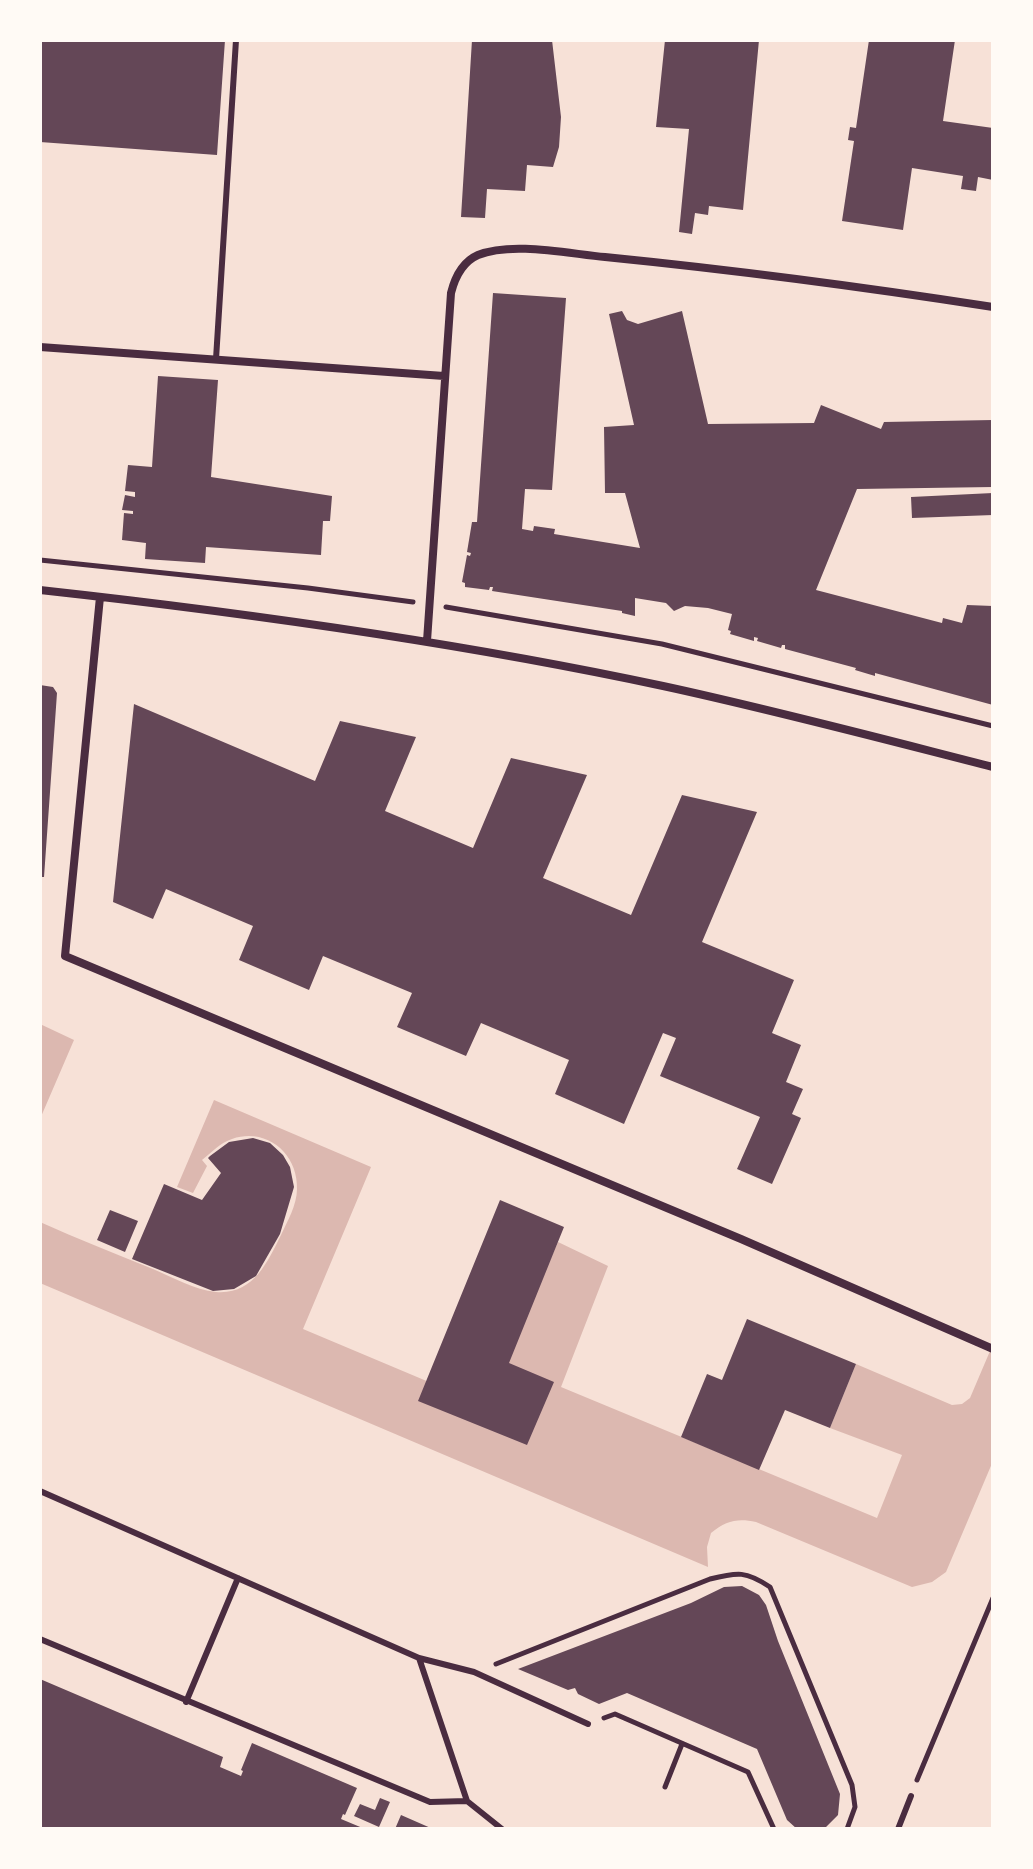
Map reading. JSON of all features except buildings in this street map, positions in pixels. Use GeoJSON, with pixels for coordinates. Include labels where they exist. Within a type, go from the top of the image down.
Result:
{"type":"FeatureCollection","features":[{"type":"Feature","properties":{"kind":"street"},"geometry":{"type":"LineString","coordinates":[[427,641],[451,293],[455,277],[477,255],[497,250],[532,250],[677,264],[993,307]]}},
{"type":"Feature","properties":{"kind":"street"},"geometry":{"type":"LineString","coordinates":[[40,347],[444,376]]}},
{"type":"Feature","properties":{"kind":"street"},"geometry":{"type":"LineString","coordinates":[[40,590],[310,622],[427,641],[692,692],[993,767]]}},
{"type":"Feature","properties":{"kind":"street"},"geometry":{"type":"LineString","coordinates":[[100,597],[65,956],[698,1220],[993,1349]]}},
{"type":"Feature","properties":{"kind":"lane"},"geometry":{"type":"LineString","coordinates":[[216,359],[236,40]]}},
{"type":"Feature","properties":{"kind":"lane"},"geometry":{"type":"LineString","coordinates":[[40,1491],[419,1658],[474,1672],[588,1724]]}},
{"type":"Feature","properties":{"kind":"lane"},"geometry":{"type":"LineString","coordinates":[[186,1702],[238,1578]]}},
{"type":"Feature","properties":{"kind":"lane"},"geometry":{"type":"LineString","coordinates":[[40,1639],[430,1802],[467,1801]]}},
{"type":"Feature","properties":{"kind":"lane"},"geometry":{"type":"LineString","coordinates":[[419,1658],[467,1801],[502,1829]]}},
{"type":"Feature","properties":{"kind":"lane"},"geometry":{"type":"LineString","coordinates":[[898,1829],[911,1796]]}},
{"type":"Feature","properties":{"kind":"path"},"geometry":{"type":"LineString","coordinates":[[40,560],[429,604],[662,644],[993,726]]}},
{"type":"Feature","properties":{"kind":"path"},"geometry":{"type":"LineString","coordinates":[[486,1678],[496,1664],[710,1579],[735,1573],[752,1575],[770,1587],[852,1785],[855,1807],[847,1829]]}},
{"type":"Feature","properties":{"kind":"path"},"geometry":{"type":"LineString","coordinates":[[911,1796],[993,1598]]}},
{"type":"Feature","properties":{"kind":"path"},"geometry":{"type":"LineString","coordinates":[[588,1724],[615,1714],[748,1772],[774,1829]]}},
{"type":"Feature","properties":{"kind":"path"},"geometry":{"type":"LineString","coordinates":[[665,1787],[682,1744]]}},
{"type":"Feature","properties":{"kind":"shaded area"},"geometry":{"type":"Polygon","coordinates":[[[40,1024],[74,1040],[40,1119],[40,1024]]]}},
{"type":"Feature","properties":{"kind":"shaded area"},"geometry":{"type":"Polygon","coordinates":[[[214,1100],[371,1167],[303,1329],[486,1406],[558,1242],[608,1266],[561,1387],[877,1518],[902,1455],[830,1428],[856,1364],[952,1405],[962,1404],[970,1398],[993,1344],[993,1461],[946,1572],[932,1582],[912,1587],[756,1522],[743,1520],[727,1523],[711,1533],[707,1547],[708,1567],[40,1283],[40,1222],[208,1291],[229,1292],[249,1283],[257,1275],[291,1213],[297,1195],[296,1176],[278,1146],[268,1140],[245,1136],[224,1143],[202,1160],[207,1166],[193,1193],[177,1187],[214,1100]]]}}]}
